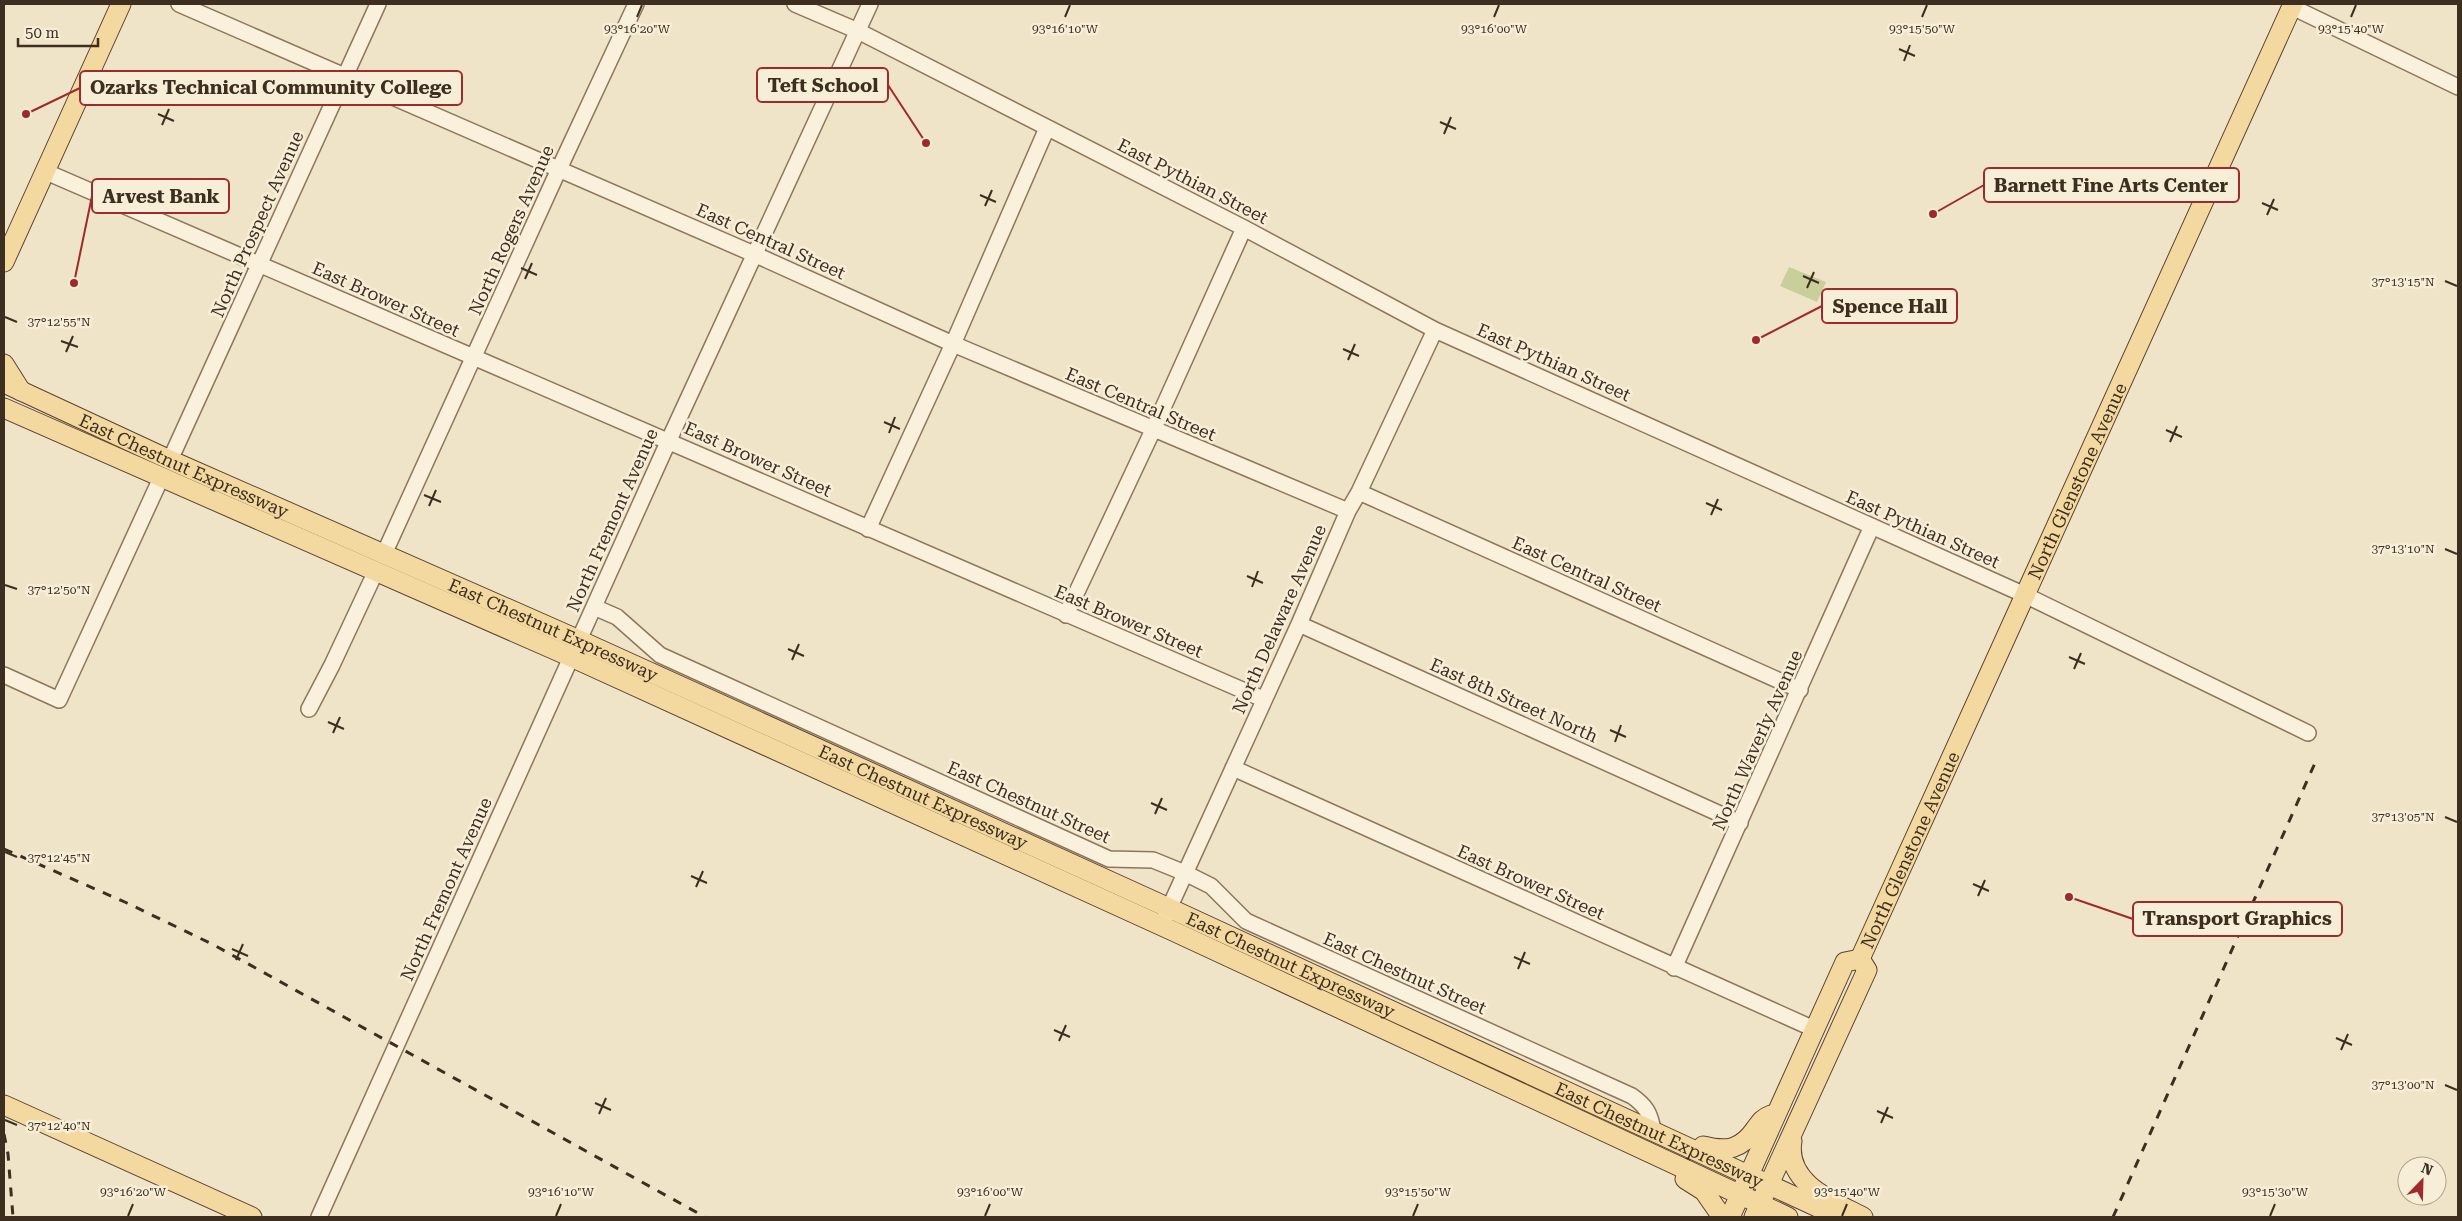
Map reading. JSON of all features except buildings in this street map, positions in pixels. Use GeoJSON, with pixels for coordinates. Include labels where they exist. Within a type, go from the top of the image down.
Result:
{"type":"FeatureCollection","features":[{"type":"Feature","properties":{"kind":"main road"},"geometry":{"type":"LineString","coordinates":[[4,262],[120,4]]}},
{"type":"Feature","properties":{"kind":"main road","name":"North Glenstone Avenue"},"geometry":{"type":"LineString","coordinates":[[1860,959],[2292,5]]}},
{"type":"Feature","properties":{"kind":"main road"},"geometry":{"type":"LineString","coordinates":[[4,364],[21,391]]}},
{"type":"Feature","properties":{"kind":"main road","name":"East Chestnut Expressway"},"geometry":{"type":"LineString","coordinates":[[4,383],[170,460],[384,554],[575,648],[1161,926],[1740,1195],[1757,1210],[1788,1217]]}},
{"type":"Feature","properties":{"kind":"main road","name":"East Chestnut Expressway"},"geometry":{"type":"LineString","coordinates":[[4,408],[376,571],[575,648],[1169,908],[1750,1174],[1839,1217]]}},
{"type":"Feature","properties":{"kind":"main road","name":"North Glenstone Avenue"},"geometry":{"type":"LineString","coordinates":[[1730,1217],[1845,962],[1860,959]]}},
{"type":"Feature","properties":{"kind":"main road","name":"North Glenstone Avenue"},"geometry":{"type":"LineString","coordinates":[[1757,1210],[1867,970],[1860,959]]}},
{"type":"Feature","properties":{"kind":"main road"},"geometry":{"type":"LineString","coordinates":[[1527,1096],[1553,1117],[1698,1188],[1714,1202],[1722,1217]]}},
{"type":"Feature","properties":{"kind":"main road"},"geometry":{"type":"LineString","coordinates":[[4,1105],[252,1217]]}},
{"type":"Feature","properties":{"kind":"main road"},"geometry":{"type":"LineString","coordinates":[[1675,1140],[1727,1150],[1746,1141],[1763,1118],[1776,1113]]}},
{"type":"Feature","properties":{"kind":"main road"},"geometry":{"type":"LineString","coordinates":[[1793,1135],[1790,1152],[1792,1162],[1813,1190],[1862,1217]]}},
{"type":"Feature","properties":{"kind":"street","name":"East Central Street"},"geometry":{"type":"LineString","coordinates":[[179,4],[756,255],[953,344],[1348,511]]}},
{"type":"Feature","properties":{"kind":"street","name":"North Prospect Avenue"},"geometry":{"type":"LineString","coordinates":[[170,460],[378,4]]}},
{"type":"Feature","properties":{"kind":"street","name":"North Rogers Avenue"},"geometry":{"type":"LineString","coordinates":[[384,554],[558,169],[636,4]]}},
{"type":"Feature","properties":{"kind":"street","name":"East Pythian Street"},"geometry":{"type":"LineString","coordinates":[[795,4],[858,31],[1244,228],[1435,330],[2025,595],[2308,733]]}},
{"type":"Feature","properties":{"kind":"street","name":"North Fremont Avenue"},"geometry":{"type":"LineString","coordinates":[[319,1217],[669,440],[756,255],[870,4]]}},
{"type":"Feature","properties":{"kind":"street"},"geometry":{"type":"LineString","coordinates":[[2292,5],[2458,87]]}},
{"type":"Feature","properties":{"kind":"street"},"geometry":{"type":"LineString","coordinates":[[868,529],[953,344],[1047,128]]}},
{"type":"Feature","properties":{"kind":"street","name":"East Brower Street"},"geometry":{"type":"LineString","coordinates":[[44,171],[1264,699]]}},
{"type":"Feature","properties":{"kind":"street"},"geometry":{"type":"LineString","coordinates":[[1066,614],[1153,430],[1244,228]]}},
{"type":"Feature","properties":{"kind":"street","name":"North Delaware Avenue"},"geometry":{"type":"LineString","coordinates":[[1161,926],[1299,624],[1348,511],[1359,492],[1435,330]]}},
{"type":"Feature","properties":{"kind":"street"},"geometry":{"type":"LineString","coordinates":[[4,675],[59,700],[162,478]]}},
{"type":"Feature","properties":{"kind":"street","name":"East Central Street"},"geometry":{"type":"LineString","coordinates":[[1359,492],[1800,690]]}},
{"type":"Feature","properties":{"kind":"street","name":"North Waverly Avenue"},"geometry":{"type":"LineString","coordinates":[[1674,968],[1872,526]]}},
{"type":"Feature","properties":{"kind":"street"},"geometry":{"type":"LineString","coordinates":[[308,709],[332,665],[376,571]]}},
{"type":"Feature","properties":{"kind":"street","name":"East Chestnut Street"},"geometry":{"type":"LineString","coordinates":[[594,606],[617,617],[660,655],[1109,859],[1153,860],[1185,873],[1211,886],[1246,921],[1632,1096],[1646,1106],[1651,1116],[1653,1130]]}},
{"type":"Feature","properties":{"kind":"street","name":"East 8th Street North"},"geometry":{"type":"LineString","coordinates":[[1299,624],[1740,823]]}},
{"type":"Feature","properties":{"kind":"street","name":"East Brower Street"},"geometry":{"type":"LineString","coordinates":[[1233,768],[1814,1030]]}},
{"type":"Feature","properties":{"kind":"green space"},"geometry":{"type":"Polygon","coordinates":[[[1789,267],[1826,282],[1817,302],[1780,286],[1789,267]]]}},
{"type":"Feature","properties":{"kind":"railway"},"geometry":{"type":"LineString","coordinates":[[2113,1217],[2315,763]]}},
{"type":"Feature","properties":{"kind":"railway"},"geometry":{"type":"LineString","coordinates":[[4,849],[127,903],[214,945],[705,1217]]}},
{"type":"Feature","properties":{"kind":"railway"},"geometry":{"type":"LineString","coordinates":[[4,1134],[8,1154],[13,1217]]}},
{"type":"Feature","properties":{"kind":"place","name":"Ozarks Technical Community College"},"geometry":{"type":"Point","coordinates":[26,114]}},
{"type":"Feature","properties":{"kind":"place","name":"Teft School"},"geometry":{"type":"Point","coordinates":[926,143]}},
{"type":"Feature","properties":{"kind":"place","name":"Barnett Fine Arts Center"},"geometry":{"type":"Point","coordinates":[1933,214]}},
{"type":"Feature","properties":{"kind":"place","name":"Arvest Bank"},"geometry":{"type":"Point","coordinates":[74,283]}},
{"type":"Feature","properties":{"kind":"place","name":"Spence Hall"},"geometry":{"type":"Point","coordinates":[1756,340]}},
{"type":"Feature","properties":{"kind":"place","name":"Transport Graphics"},"geometry":{"type":"Point","coordinates":[2069,897]}}]}
